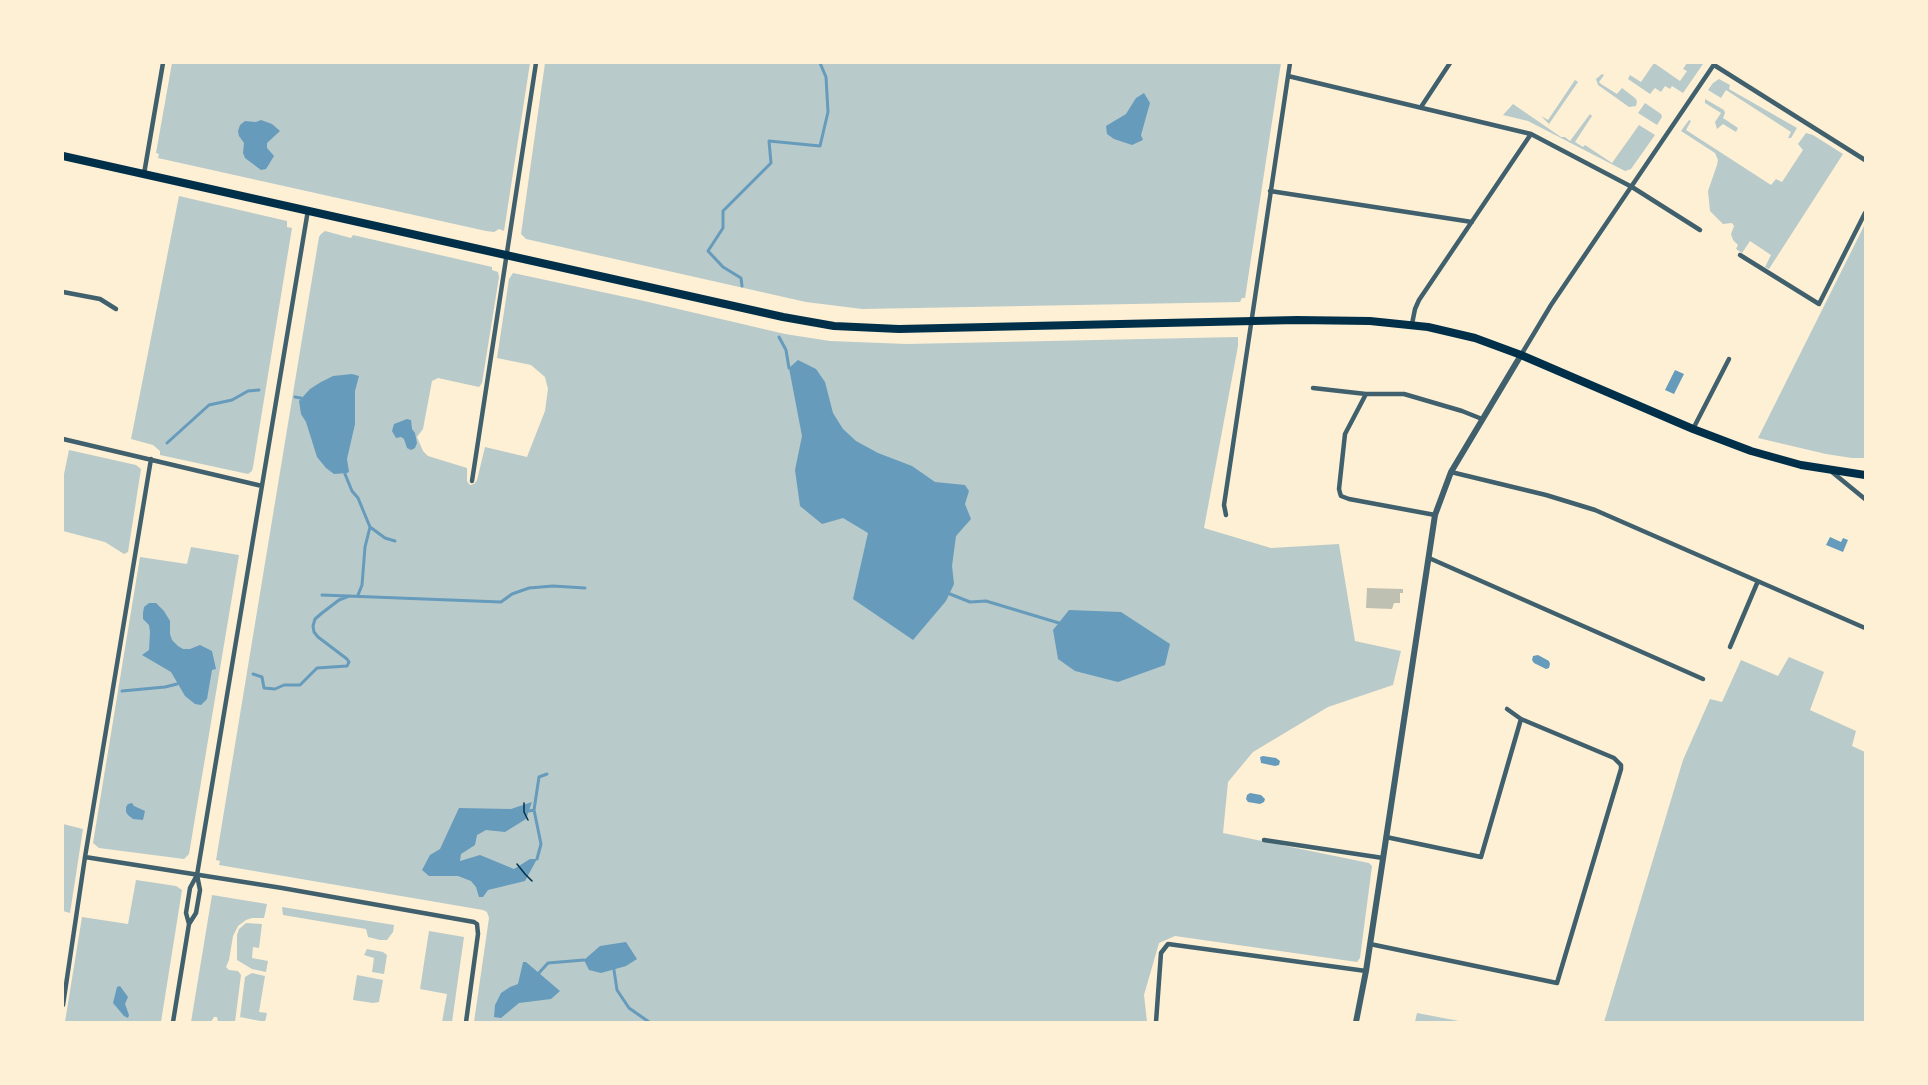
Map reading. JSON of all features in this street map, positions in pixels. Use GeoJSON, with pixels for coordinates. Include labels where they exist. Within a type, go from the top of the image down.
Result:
{"type":"FeatureCollection","features":[{"type":"Feature","properties":{"kind":"main road"},"geometry":{"type":"LineString","coordinates":[[63,156],[783,317],[834,326],[887,329],[1360,320],[1412,324],[1465,336],[1521,355],[1694,429],[1767,456],[1865,475]]}},
{"type":"Feature","properties":{"kind":"street"},"geometry":{"type":"LineString","coordinates":[[144,174],[163,63]]}},
{"type":"Feature","properties":{"kind":"street"},"geometry":{"type":"LineString","coordinates":[[472,481],[536,63]]}},
{"type":"Feature","properties":{"kind":"street"},"geometry":{"type":"LineString","coordinates":[[1226,515],[1224,505],[1290,63]]}},
{"type":"Feature","properties":{"kind":"street"},"geometry":{"type":"LineString","coordinates":[[1421,107],[1450,63]]}},
{"type":"Feature","properties":{"kind":"street"},"geometry":{"type":"LineString","coordinates":[[1356,1022],[1366,970],[1435,515],[1451,472],[1482,419],[1551,305],[1714,64],[1865,160]]}},
{"type":"Feature","properties":{"kind":"street"},"geometry":{"type":"LineString","coordinates":[[1288,76],[1531,134],[1632,187],[1700,230]]}},
{"type":"Feature","properties":{"kind":"street"},"geometry":{"type":"LineString","coordinates":[[1412,324],[1418,303],[1531,134]]}},
{"type":"Feature","properties":{"kind":"street"},"geometry":{"type":"LineString","coordinates":[[1270,191],[1472,222]]}},
{"type":"Feature","properties":{"kind":"street"},"geometry":{"type":"LineString","coordinates":[[172,1022],[189,924],[186,913],[190,888],[197,875],[308,210]]}},
{"type":"Feature","properties":{"kind":"street"},"geometry":{"type":"LineString","coordinates":[[1740,255],[1819,304],[1865,213]]}},
{"type":"Feature","properties":{"kind":"street"},"geometry":{"type":"LineString","coordinates":[[63,292],[100,299],[116,309]]}},
{"type":"Feature","properties":{"kind":"street"},"geometry":{"type":"LineString","coordinates":[[1694,429],[1729,359]]}},
{"type":"Feature","properties":{"kind":"street"},"geometry":{"type":"LineString","coordinates":[[1313,388],[1366,394],[1404,394],[1482,419]]}},
{"type":"Feature","properties":{"kind":"street"},"geometry":{"type":"LineString","coordinates":[[1366,394],[1345,434],[1339,489],[1341,496],[1435,515]]}},
{"type":"Feature","properties":{"kind":"street"},"geometry":{"type":"LineString","coordinates":[[63,439],[262,486]]}},
{"type":"Feature","properties":{"kind":"street"},"geometry":{"type":"LineString","coordinates":[[63,1005],[85,857],[151,459]]}},
{"type":"Feature","properties":{"kind":"street"},"geometry":{"type":"LineString","coordinates":[[1830,470],[1865,499]]}},
{"type":"Feature","properties":{"kind":"street"},"geometry":{"type":"LineString","coordinates":[[1451,472],[1503,483],[1595,510],[1865,628]]}},
{"type":"Feature","properties":{"kind":"street"},"geometry":{"type":"LineString","coordinates":[[1429,558],[1703,679]]}},
{"type":"Feature","properties":{"kind":"street"},"geometry":{"type":"LineString","coordinates":[[1730,647],[1758,581]]}},
{"type":"Feature","properties":{"kind":"street"},"geometry":{"type":"LineString","coordinates":[[1370,944],[1557,983],[1621,765],[1614,758],[1521,719],[1507,709]]}},
{"type":"Feature","properties":{"kind":"street"},"geometry":{"type":"LineString","coordinates":[[1386,837],[1481,857],[1521,719]]}},
{"type":"Feature","properties":{"kind":"street"},"geometry":{"type":"LineString","coordinates":[[1264,840],[1383,858]]}},
{"type":"Feature","properties":{"kind":"street"},"geometry":{"type":"LineString","coordinates":[[85,857],[470,920],[477,924],[478,934],[466,1022]]}},
{"type":"Feature","properties":{"kind":"street"},"geometry":{"type":"LineString","coordinates":[[189,924],[196,914],[200,890],[197,875]]}},
{"type":"Feature","properties":{"kind":"street"},"geometry":{"type":"LineString","coordinates":[[1156,1022],[1161,953],[1165,946],[1172,944],[1366,970]]}},
{"type":"Feature","properties":{"kind":"path"},"geometry":{"type":"LineString","coordinates":[[524,803],[524,812],[528,820]]}},
{"type":"Feature","properties":{"kind":"path"},"geometry":{"type":"LineString","coordinates":[[517,864],[532,881]]}},
{"type":"Feature","properties":{"kind":"shaded area"},"geometry":{"type":"Polygon","coordinates":[[[172,63],[530,63],[504,231],[499,229],[494,232],[486,231],[158,158],[159,154],[156,153],[172,63]]]}},
{"type":"Feature","properties":{"kind":"shaded area"},"geometry":{"type":"Polygon","coordinates":[[[545,63],[1281,63],[1245,298],[1242,298],[1240,302],[862,309],[806,302],[526,239],[521,234],[545,63]]]}},
{"type":"Feature","properties":{"kind":"shaded area"},"geometry":{"type":"Polygon","coordinates":[[[1654,63],[1680,81],[1687,71],[1683,69],[1687,63],[1703,64],[1683,93],[1672,86],[1670,89],[1665,86],[1661,92],[1655,88],[1650,94],[1628,79],[1630,75],[1641,82],[1654,63]]]}},
{"type":"Feature","properties":{"kind":"shaded area"},"geometry":{"type":"Polygon","coordinates":[[[1604,75],[1599,82],[1601,84],[1617,94],[1622,88],[1635,98],[1636,106],[1629,107],[1598,85],[1596,79],[1604,75]]]}},
{"type":"Feature","properties":{"kind":"shaded area"},"geometry":{"type":"Polygon","coordinates":[[[1719,79],[1730,85],[1729,89],[1797,128],[1791,138],[1788,138],[1791,132],[1726,90],[1721,98],[1708,90],[1719,79]]]}},
{"type":"Feature","properties":{"kind":"shaded area"},"geometry":{"type":"Polygon","coordinates":[[[1575,80],[1578,82],[1549,124],[1541,116],[1548,120],[1575,80]]]}},
{"type":"Feature","properties":{"kind":"shaded area"},"geometry":{"type":"Polygon","coordinates":[[[1705,99],[1724,110],[1723,118],[1738,128],[1736,132],[1723,124],[1717,129],[1715,122],[1721,113],[1705,103],[1705,99]]]}},
{"type":"Feature","properties":{"kind":"shaded area"},"geometry":{"type":"Polygon","coordinates":[[[1645,103],[1661,114],[1662,117],[1657,125],[1638,113],[1645,103]]]}},
{"type":"Feature","properties":{"kind":"shaded area"},"geometry":{"type":"Polygon","coordinates":[[[1513,104],[1570,141],[1590,114],[1592,116],[1575,142],[1583,147],[1585,145],[1612,163],[1639,125],[1655,135],[1631,169],[1625,171],[1528,121],[1503,115],[1513,104]]]}},
{"type":"Feature","properties":{"kind":"shaded area"},"geometry":{"type":"Polygon","coordinates":[[[1689,120],[1691,121],[1686,130],[1771,185],[1776,179],[1782,182],[1803,150],[1798,144],[1806,133],[1843,154],[1769,269],[1765,267],[1771,255],[1750,241],[1742,253],[1736,249],[1738,245],[1731,234],[1734,226],[1732,223],[1723,224],[1710,211],[1708,191],[1718,160],[1715,153],[1681,131],[1689,120]]]}},
{"type":"Feature","properties":{"kind":"shaded area"},"geometry":{"type":"Polygon","coordinates":[[[179,196],[287,221],[287,227],[292,228],[253,467],[248,474],[160,455],[160,451],[153,445],[131,439],[179,196]]]}},
{"type":"Feature","properties":{"kind":"shaded area"},"geometry":{"type":"Polygon","coordinates":[[[1865,224],[1865,458],[1826,454],[1758,438],[1865,224]]]}},
{"type":"Feature","properties":{"kind":"shaded area"},"geometry":{"type":"Polygon","coordinates":[[[325,231],[351,238],[353,235],[492,267],[492,270],[498,272],[482,383],[479,387],[438,378],[432,381],[423,429],[417,437],[423,451],[428,456],[467,468],[467,481],[470,485],[477,480],[485,447],[527,457],[545,411],[548,389],[545,377],[531,365],[497,358],[509,279],[513,273],[785,334],[830,341],[907,344],[1238,337],[1204,528],[1271,548],[1339,544],[1355,641],[1401,651],[1393,685],[1328,707],[1253,752],[1228,782],[1223,833],[1369,863],[1372,866],[1360,958],[1357,962],[1175,936],[1159,943],[1144,995],[1147,1022],[474,1022],[489,918],[487,912],[219,865],[220,861],[216,860],[319,237],[325,231]]]}},
{"type":"Feature","properties":{"kind":"shaded area"},"geometry":{"type":"Polygon","coordinates":[[[69,450],[136,465],[141,469],[128,552],[124,554],[105,542],[63,531],[63,479],[69,450]]]}},
{"type":"Feature","properties":{"kind":"shaded area"},"geometry":{"type":"Polygon","coordinates":[[[191,547],[239,555],[189,854],[184,859],[99,848],[93,843],[140,557],[187,564],[191,547]]]}},
{"type":"Feature","properties":{"kind":"shaded area"},"geometry":{"type":"Polygon","coordinates":[[[1789,657],[1824,672],[1810,710],[1856,731],[1852,746],[1865,752],[1865,1022],[1604,1022],[1683,760],[1710,699],[1722,702],[1741,660],[1778,676],[1789,657]]]}},
{"type":"Feature","properties":{"kind":"shaded area"},"geometry":{"type":"Polygon","coordinates":[[[63,824],[83,829],[70,913],[63,911],[63,824]]]}},
{"type":"Feature","properties":{"kind":"shaded area"},"geometry":{"type":"Polygon","coordinates":[[[136,880],[176,886],[182,890],[161,1022],[65,1022],[82,917],[128,924],[136,880]]]}},
{"type":"Feature","properties":{"kind":"shaded area"},"geometry":{"type":"Polygon","coordinates":[[[212,895],[267,904],[264,918],[246,920],[238,926],[233,936],[226,967],[229,970],[238,971],[241,975],[235,1022],[218,1022],[217,1017],[214,1017],[211,1022],[191,1022],[212,895]]]}},
{"type":"Feature","properties":{"kind":"shaded area"},"geometry":{"type":"Polygon","coordinates":[[[282,907],[394,925],[393,932],[387,940],[380,940],[368,937],[366,929],[283,915],[282,907]]]}},
{"type":"Feature","properties":{"kind":"shaded area"},"geometry":{"type":"Polygon","coordinates":[[[246,923],[262,924],[259,948],[253,947],[252,958],[268,961],[266,972],[252,969],[237,960],[237,935],[239,929],[246,923]]]}},
{"type":"Feature","properties":{"kind":"shaded area"},"geometry":{"type":"Polygon","coordinates":[[[429,931],[464,937],[452,1022],[442,1022],[447,994],[420,989],[429,931]]]}},
{"type":"Feature","properties":{"kind":"shaded area"},"geometry":{"type":"Polygon","coordinates":[[[367,949],[387,955],[384,974],[372,972],[374,958],[364,955],[367,949]]]}},
{"type":"Feature","properties":{"kind":"shaded area"},"geometry":{"type":"Polygon","coordinates":[[[252,973],[265,976],[259,1012],[267,1013],[265,1022],[240,1017],[245,977],[252,973]]]}},
{"type":"Feature","properties":{"kind":"shaded area"},"geometry":{"type":"Polygon","coordinates":[[[357,975],[383,980],[379,1002],[353,1000],[357,975]]]}},
{"type":"Feature","properties":{"kind":"shaded area"},"geometry":{"type":"Polygon","coordinates":[[[1417,1013],[1464,1022],[1415,1022],[1417,1013]]]}},
{"type":"Feature","properties":{"kind":"water"},"geometry":{"type":"Polygon","coordinates":[[[1144,93],[1150,103],[1141,135],[1143,140],[1132,145],[1107,134],[1106,126],[1126,114],[1136,98],[1144,93]]]}},
{"type":"Feature","properties":{"kind":"water"},"geometry":{"type":"Polygon","coordinates":[[[261,120],[272,124],[280,131],[267,143],[267,148],[274,156],[266,169],[261,170],[245,158],[244,143],[238,131],[240,125],[245,121],[261,120]]]}},
{"type":"Feature","properties":{"kind":"water"},"geometry":{"type":"Polygon","coordinates":[[[798,360],[816,369],[825,382],[833,413],[843,429],[856,441],[878,453],[912,466],[935,482],[965,485],[969,491],[965,504],[971,519],[956,536],[952,566],[954,584],[946,601],[913,640],[853,599],[868,533],[843,518],[822,524],[800,506],[795,470],[802,436],[789,368],[798,360]]]}},
{"type":"Feature","properties":{"kind":"water"},"geometry":{"type":"Polygon","coordinates":[[[1675,370],[1684,374],[1674,394],[1665,390],[1675,370]]]}},
{"type":"Feature","properties":{"kind":"water"},"geometry":{"type":"Polygon","coordinates":[[[352,374],[359,376],[355,391],[355,424],[347,459],[349,472],[334,474],[317,457],[306,422],[301,414],[299,401],[310,389],[321,382],[333,376],[352,374]]]}},
{"type":"Feature","properties":{"kind":"water"},"geometry":{"type":"Polygon","coordinates":[[[407,419],[411,420],[417,443],[411,450],[407,448],[404,439],[396,438],[392,431],[394,424],[407,419]]]}},
{"type":"Feature","properties":{"kind":"water"},"geometry":{"type":"Polygon","coordinates":[[[1830,537],[1841,542],[1843,538],[1848,540],[1843,552],[1826,545],[1830,537]]]}},
{"type":"Feature","properties":{"kind":"water"},"geometry":{"type":"Polygon","coordinates":[[[149,603],[156,603],[164,611],[170,621],[172,640],[178,646],[190,649],[200,645],[212,651],[216,669],[212,670],[207,699],[201,705],[195,704],[185,696],[171,672],[142,655],[149,650],[149,625],[143,619],[143,613],[144,607],[149,603]]]}},
{"type":"Feature","properties":{"kind":"water"},"geometry":{"type":"Polygon","coordinates":[[[1069,610],[1121,612],[1170,644],[1165,665],[1118,682],[1075,671],[1058,659],[1053,630],[1069,610]]]}},
{"type":"Feature","properties":{"kind":"water"},"geometry":{"type":"Polygon","coordinates":[[[1538,655],[1549,661],[1549,668],[1546,669],[1534,663],[1533,656],[1538,655]]]}},
{"type":"Feature","properties":{"kind":"water"},"geometry":{"type":"Polygon","coordinates":[[[1260,757],[1276,758],[1280,761],[1279,765],[1261,763],[1260,757]]]}},
{"type":"Feature","properties":{"kind":"water"},"geometry":{"type":"Polygon","coordinates":[[[1250,793],[1261,795],[1265,799],[1264,802],[1260,804],[1248,802],[1246,799],[1250,793]]]}},
{"type":"Feature","properties":{"kind":"water"},"geometry":{"type":"Polygon","coordinates":[[[532,802],[526,819],[505,832],[486,830],[477,835],[475,845],[461,854],[460,861],[480,855],[514,869],[530,859],[537,859],[525,881],[488,890],[483,897],[479,897],[471,881],[458,876],[429,876],[422,870],[430,855],[440,849],[459,808],[511,809],[532,802]]]}},
{"type":"Feature","properties":{"kind":"water"},"geometry":{"type":"Polygon","coordinates":[[[132,803],[145,811],[143,820],[133,819],[126,812],[128,804],[132,803]]]}},
{"type":"Feature","properties":{"kind":"water"},"geometry":{"type":"Polygon","coordinates":[[[626,942],[637,959],[626,966],[601,973],[589,970],[584,960],[600,946],[626,942]]]}},
{"type":"Feature","properties":{"kind":"water"},"geometry":{"type":"Polygon","coordinates":[[[523,962],[526,962],[560,991],[551,999],[519,1003],[501,1018],[494,1017],[495,1005],[501,993],[518,984],[523,962]]]}},
{"type":"Feature","properties":{"kind":"water"},"geometry":{"type":"Polygon","coordinates":[[[120,986],[128,997],[125,1004],[128,1018],[113,1003],[117,987],[120,986]]]}},
{"type":"Feature","properties":{"kind":"building"},"geometry":{"type":"Polygon","coordinates":[[[1367,588],[1403,589],[1403,593],[1400,593],[1400,603],[1394,603],[1392,609],[1366,608],[1367,588]]]}},
{"type":"Feature","properties":{"kind":"waterway"},"geometry":{"type":"LineString","coordinates":[[742,286],[741,278],[723,267],[708,251],[723,228],[723,211],[771,163],[769,141],[820,146],[828,112],[826,77],[820,63]]}},
{"type":"Feature","properties":{"kind":"waterway"},"geometry":{"type":"LineString","coordinates":[[779,337],[786,350],[789,368]]}},
{"type":"Feature","properties":{"kind":"waterway"},"geometry":{"type":"LineString","coordinates":[[167,443],[209,405],[232,400],[248,391],[259,390]]}},
{"type":"Feature","properties":{"kind":"waterway"},"geometry":{"type":"LineString","coordinates":[[295,397],[301,398]]}},
{"type":"Feature","properties":{"kind":"waterway"},"geometry":{"type":"LineString","coordinates":[[345,474],[370,527],[385,538],[395,541]]}},
{"type":"Feature","properties":{"kind":"waterway"},"geometry":{"type":"LineString","coordinates":[[358,595],[362,585],[365,547],[370,527]]}},
{"type":"Feature","properties":{"kind":"waterway"},"geometry":{"type":"LineString","coordinates":[[322,595],[501,602],[512,594],[529,588],[553,586],[585,588]]}},
{"type":"Feature","properties":{"kind":"waterway"},"geometry":{"type":"LineString","coordinates":[[950,594],[970,602],[986,601],[1059,623]]}},
{"type":"Feature","properties":{"kind":"waterway"},"geometry":{"type":"LineString","coordinates":[[253,674],[262,677],[264,688],[275,689],[284,685],[300,685],[317,668],[347,666],[349,662],[347,659],[318,637],[313,626],[315,619],[322,613],[339,600],[349,596]]}},
{"type":"Feature","properties":{"kind":"waterway"},"geometry":{"type":"LineString","coordinates":[[122,691],[177,684]]}},
{"type":"Feature","properties":{"kind":"waterway"},"geometry":{"type":"LineString","coordinates":[[534,810],[539,777],[547,774]]}},
{"type":"Feature","properties":{"kind":"waterway"},"geometry":{"type":"LineString","coordinates":[[529,811],[534,810],[541,844],[537,859]]}},
{"type":"Feature","properties":{"kind":"waterway"},"geometry":{"type":"LineString","coordinates":[[538,974],[548,963],[584,960]]}},
{"type":"Feature","properties":{"kind":"waterway"},"geometry":{"type":"LineString","coordinates":[[614,970],[617,990],[629,1008],[649,1022]]}}]}
